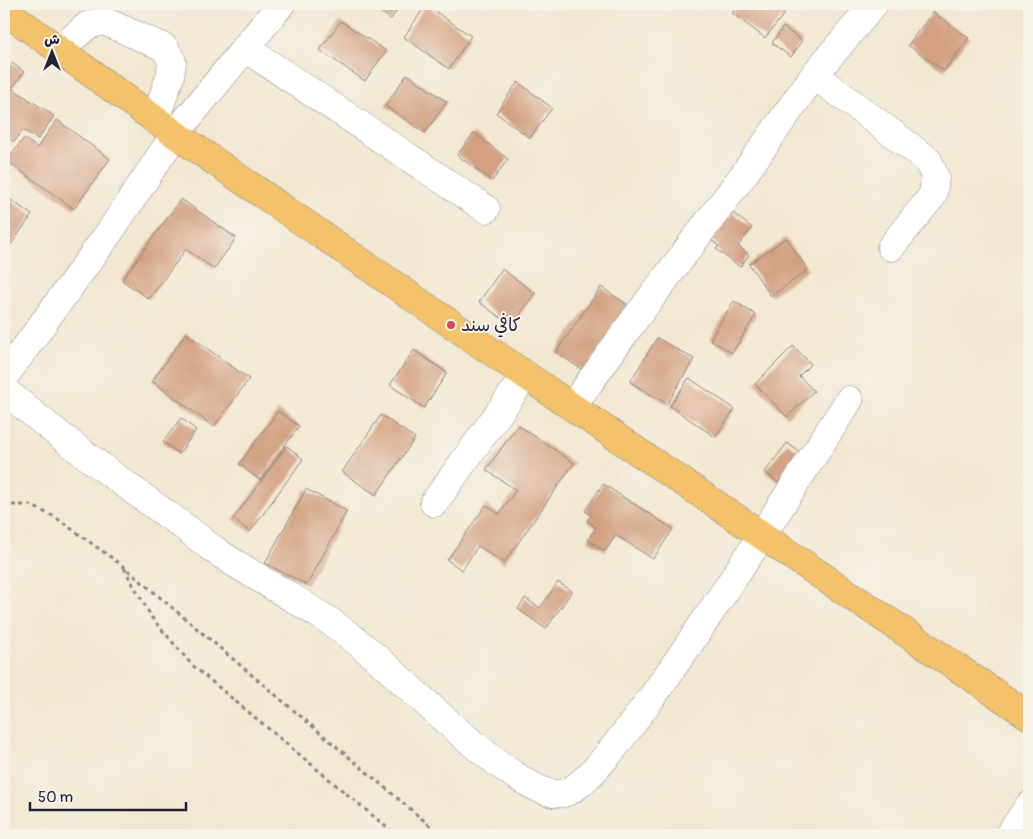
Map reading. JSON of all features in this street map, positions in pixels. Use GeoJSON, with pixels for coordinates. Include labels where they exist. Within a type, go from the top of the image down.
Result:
{"type":"FeatureCollection","features":[{"type":"Feature","properties":{"kind":"main road"},"geometry":{"type":"LineString","coordinates":[[4,10],[165,127],[572,407],[1029,716]]}},
{"type":"Feature","properties":{"kind":"street"},"geometry":{"type":"LineString","coordinates":[[4,377],[111,230],[165,127],[245,48],[281,4]]}},
{"type":"Feature","properties":{"kind":"street"},"geometry":{"type":"LineString","coordinates":[[572,407],[629,327],[742,177],[814,75],[874,4]]}},
{"type":"Feature","properties":{"kind":"street"},"geometry":{"type":"LineString","coordinates":[[60,50],[88,25],[104,21],[165,48],[172,60],[165,127]]}},
{"type":"Feature","properties":{"kind":"street"},"geometry":{"type":"LineString","coordinates":[[245,48],[486,209]]}},
{"type":"Feature","properties":{"kind":"street"},"geometry":{"type":"LineString","coordinates":[[814,75],[928,160],[935,176],[933,195],[892,247]]}},
{"type":"Feature","properties":{"kind":"street"},"geometry":{"type":"LineString","coordinates":[[434,503],[526,375]]}},
{"type":"Feature","properties":{"kind":"street"},"geometry":{"type":"LineString","coordinates":[[4,390],[93,461],[216,551],[326,618],[385,665],[452,727],[505,767],[547,792],[564,793],[578,784],[606,757],[622,738],[687,648],[849,400]]}},
{"type":"Feature","properties":{"kind":"street"},"geometry":{"type":"LineString","coordinates":[[1008,835],[1029,806]]}},
{"type":"Feature","properties":{"kind":"path"},"geometry":{"type":"LineString","coordinates":[[4,505],[30,505],[55,517],[123,566],[441,835]]}},
{"type":"Feature","properties":{"kind":"path"},"geometry":{"type":"LineString","coordinates":[[123,566],[152,618],[192,665],[396,835]]}},
{"type":"Feature","properties":{"kind":"building"},"geometry":{"type":"Polygon","coordinates":[[[99,4],[112,4],[108,10],[99,4]]]}},
{"type":"Feature","properties":{"kind":"building"},"geometry":{"type":"Polygon","coordinates":[[[368,4],[401,4],[391,19],[368,4]]]}},
{"type":"Feature","properties":{"kind":"building"},"geometry":{"type":"Polygon","coordinates":[[[739,4],[792,4],[765,38],[732,13],[739,4]]]}},
{"type":"Feature","properties":{"kind":"building"},"geometry":{"type":"Polygon","coordinates":[[[426,5],[471,36],[449,69],[404,37],[426,5]]]}},
{"type":"Feature","properties":{"kind":"building"},"geometry":{"type":"Polygon","coordinates":[[[933,12],[969,38],[944,71],[908,45],[933,12]]]}},
{"type":"Feature","properties":{"kind":"building"},"geometry":{"type":"Polygon","coordinates":[[[341,21],[386,51],[365,81],[320,50],[341,21]]]}},
{"type":"Feature","properties":{"kind":"building"},"geometry":{"type":"Polygon","coordinates":[[[783,27],[802,40],[791,57],[772,43],[783,27]]]}},
{"type":"Feature","properties":{"kind":"building"},"geometry":{"type":"Polygon","coordinates":[[[4,57],[24,72],[13,87],[4,80],[4,57]]]}},
{"type":"Feature","properties":{"kind":"building"},"geometry":{"type":"Polygon","coordinates":[[[407,74],[447,102],[425,133],[385,106],[407,74]]]}},
{"type":"Feature","properties":{"kind":"building"},"geometry":{"type":"Polygon","coordinates":[[[518,82],[552,108],[530,138],[496,113],[518,82]]]}},
{"type":"Feature","properties":{"kind":"building"},"geometry":{"type":"Polygon","coordinates":[[[4,83],[54,116],[38,139],[23,130],[14,142],[4,135],[4,83]]]}},
{"type":"Feature","properties":{"kind":"building"},"geometry":{"type":"Polygon","coordinates":[[[57,120],[110,159],[74,209],[7,161],[24,138],[37,148],[57,120]]]}},
{"type":"Feature","properties":{"kind":"building"},"geometry":{"type":"Polygon","coordinates":[[[474,133],[508,159],[492,181],[457,155],[474,133]]]}},
{"type":"Feature","properties":{"kind":"building"},"geometry":{"type":"Polygon","coordinates":[[[4,195],[32,215],[4,254],[4,195]]]}},
{"type":"Feature","properties":{"kind":"building"},"geometry":{"type":"Polygon","coordinates":[[[181,199],[236,238],[214,269],[186,249],[149,299],[122,280],[181,199]]]}},
{"type":"Feature","properties":{"kind":"building"},"geometry":{"type":"Polygon","coordinates":[[[733,213],[752,228],[738,246],[749,255],[740,267],[716,249],[719,246],[711,240],[733,213]]]}},
{"type":"Feature","properties":{"kind":"building"},"geometry":{"type":"Polygon","coordinates":[[[786,238],[808,270],[771,296],[749,264],[786,238]]]}},
{"type":"Feature","properties":{"kind":"building"},"geometry":{"type":"Polygon","coordinates":[[[502,269],[535,293],[512,326],[479,302],[502,269]]]}},
{"type":"Feature","properties":{"kind":"building"},"geometry":{"type":"Polygon","coordinates":[[[601,287],[629,306],[584,371],[556,352],[601,287]]]}},
{"type":"Feature","properties":{"kind":"building"},"geometry":{"type":"Polygon","coordinates":[[[734,301],[756,315],[732,353],[710,339],[734,301]]]}},
{"type":"Feature","properties":{"kind":"building"},"geometry":{"type":"Polygon","coordinates":[[[186,333],[249,379],[214,427],[152,381],[186,333]]]}},
{"type":"Feature","properties":{"kind":"building"},"geometry":{"type":"Polygon","coordinates":[[[657,338],[694,359],[667,404],[630,382],[657,338]]]}},
{"type":"Feature","properties":{"kind":"building"},"geometry":{"type":"Polygon","coordinates":[[[793,346],[811,364],[799,376],[814,391],[787,417],[755,384],[793,346]]]}},
{"type":"Feature","properties":{"kind":"building"},"geometry":{"type":"Polygon","coordinates":[[[414,350],[447,373],[424,408],[390,385],[414,350]]]}},
{"type":"Feature","properties":{"kind":"building"},"geometry":{"type":"Polygon","coordinates":[[[689,378],[735,409],[715,437],[670,406],[689,378]]]}},
{"type":"Feature","properties":{"kind":"building"},"geometry":{"type":"Polygon","coordinates":[[[278,411],[299,426],[260,480],[239,464],[278,411]]]}},
{"type":"Feature","properties":{"kind":"building"},"geometry":{"type":"Polygon","coordinates":[[[381,415],[415,438],[376,495],[342,472],[381,415]]]}},
{"type":"Feature","properties":{"kind":"building"},"geometry":{"type":"Polygon","coordinates":[[[181,418],[196,430],[179,454],[163,442],[181,418]]]}},
{"type":"Feature","properties":{"kind":"building"},"geometry":{"type":"Polygon","coordinates":[[[518,425],[574,463],[504,563],[478,546],[462,570],[447,560],[486,505],[499,514],[516,490],[486,470],[518,425]]]}},
{"type":"Feature","properties":{"kind":"building"},"geometry":{"type":"Polygon","coordinates":[[[787,443],[801,453],[779,483],[765,472],[787,443]]]}},
{"type":"Feature","properties":{"kind":"building"},"geometry":{"type":"Polygon","coordinates":[[[287,446],[303,459],[250,532],[233,519],[287,446]]]}},
{"type":"Feature","properties":{"kind":"building"},"geometry":{"type":"Polygon","coordinates":[[[603,484],[673,529],[653,559],[616,535],[605,551],[588,540],[596,527],[587,521],[591,515],[585,511],[603,484]]]}},
{"type":"Feature","properties":{"kind":"building"},"geometry":{"type":"Polygon","coordinates":[[[306,489],[347,511],[307,585],[265,563],[306,489]]]}},
{"type":"Feature","properties":{"kind":"building"},"geometry":{"type":"Polygon","coordinates":[[[558,582],[572,591],[546,629],[518,609],[525,598],[540,608],[558,582]]]}},
{"type":"Feature","properties":{"kind":"place","name":"كافي سند"},"geometry":{"type":"Point","coordinates":[451,325]}}]}
